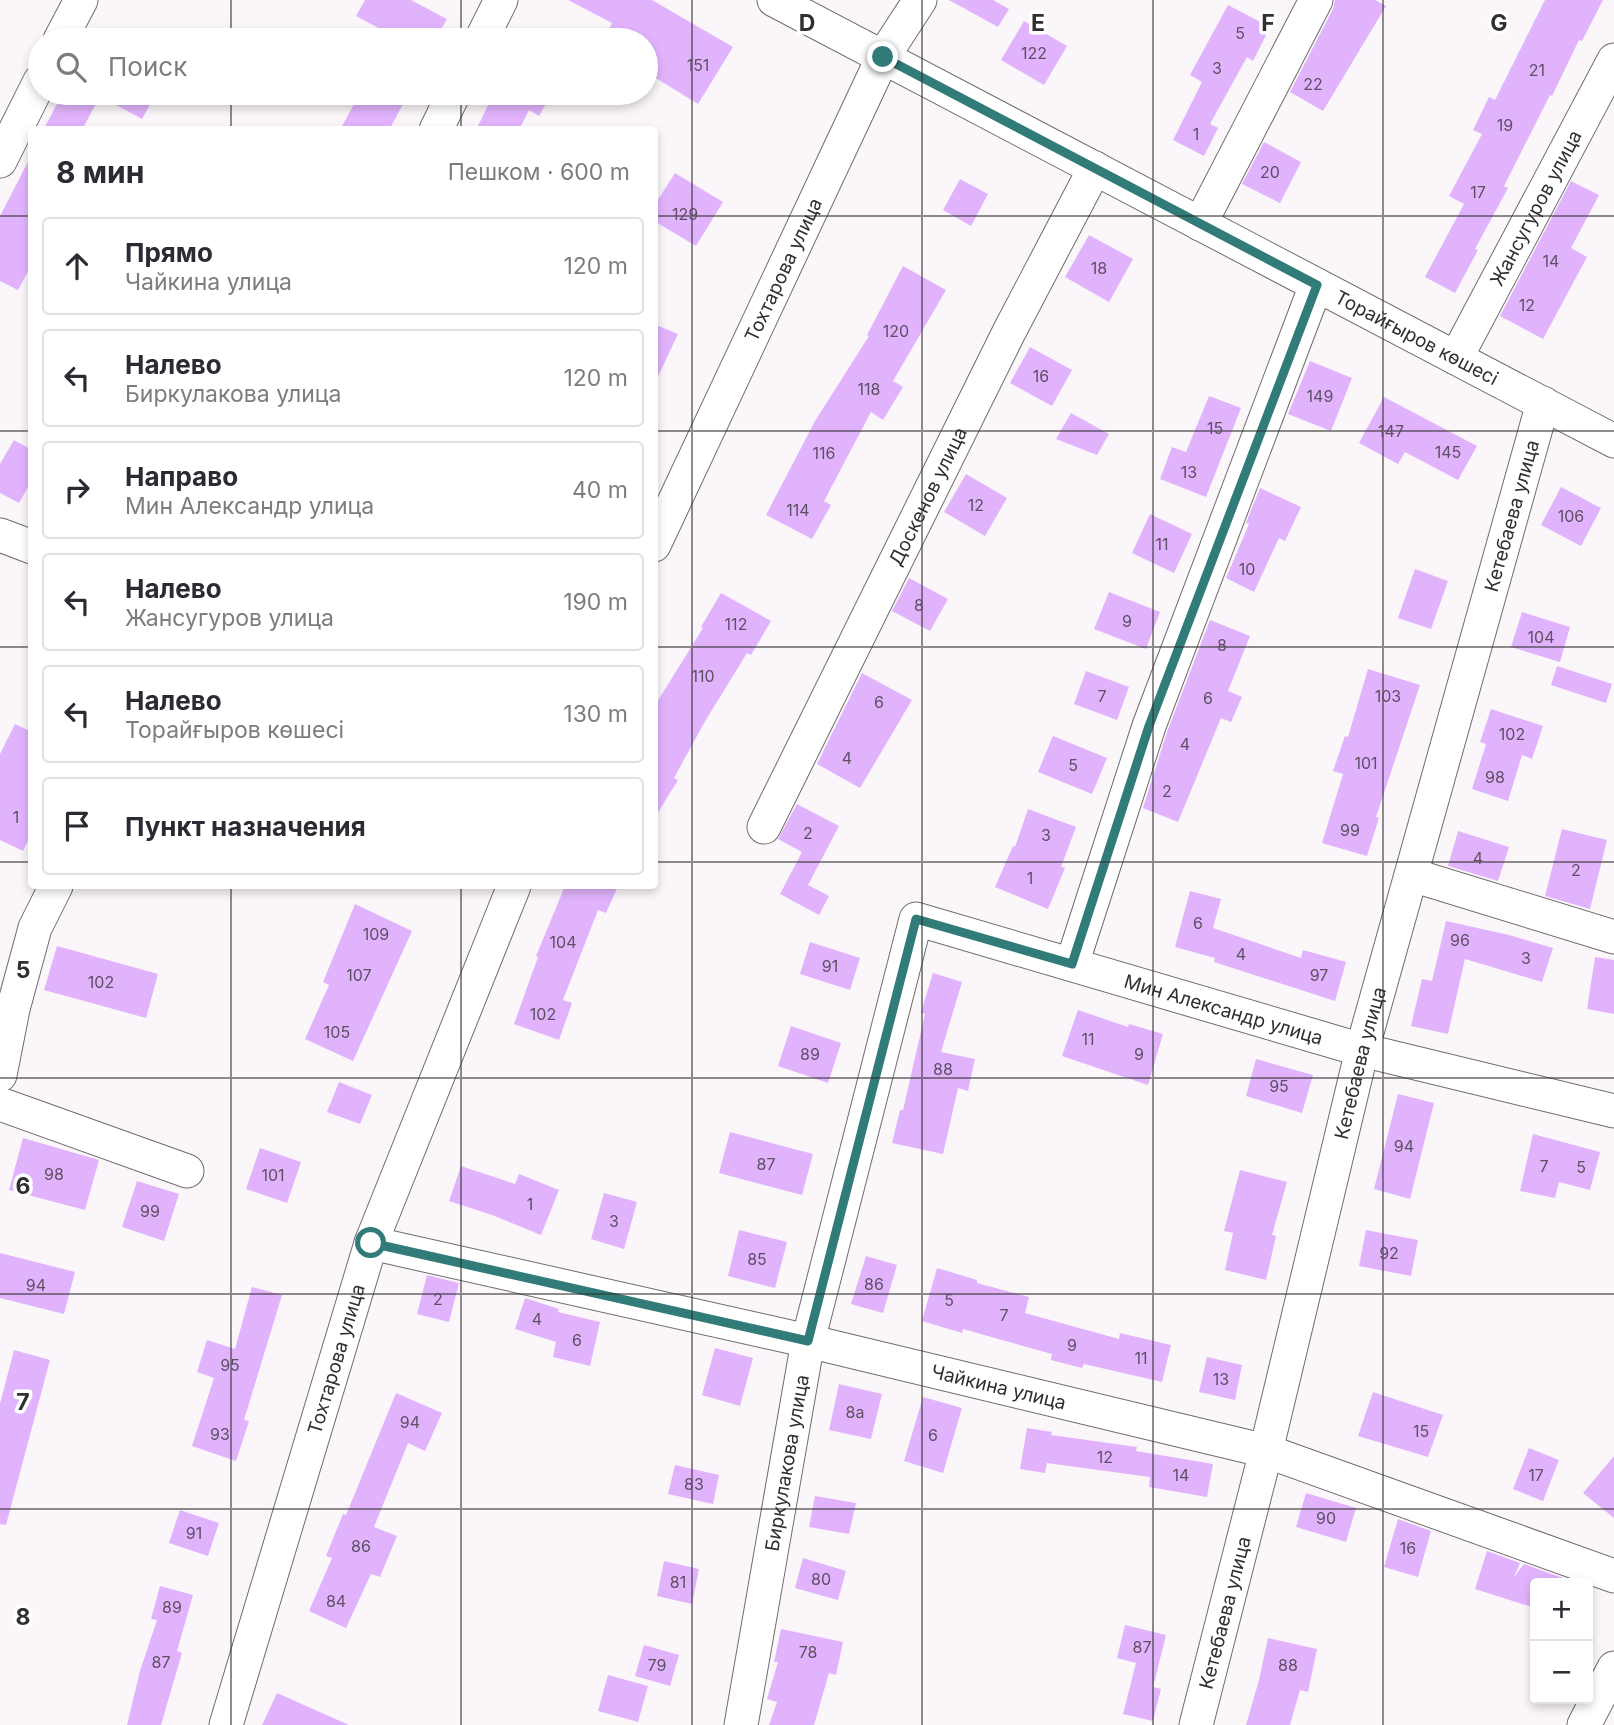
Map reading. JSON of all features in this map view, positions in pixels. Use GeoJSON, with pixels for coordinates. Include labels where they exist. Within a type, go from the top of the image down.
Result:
{"type":"FeatureCollection","features":[{"type":"Feature","properties":{"kind":"street"},"geometry":{"type":"LineString","coordinates":[[66,28],[81,0]]}},
{"type":"Feature","properties":{"kind":"street"},"geometry":{"type":"LineString","coordinates":[[487,28],[501,0]]}},
{"type":"Feature","properties":{"kind":"street","name":"Торайғыров көшесі"},"geometry":{"type":"LineString","coordinates":[[774,0],[1614,440]]}},
{"type":"Feature","properties":{"kind":"street","name":"Тохтарова улица"},"geometry":{"type":"LineString","coordinates":[[658,536],[883,57],[920,0]]}},
{"type":"Feature","properties":{"kind":"street"},"geometry":{"type":"LineString","coordinates":[[1200,223],[1316,0]]}},
{"type":"Feature","properties":{"kind":"street","name":"Жансугуров улица"},"geometry":{"type":"LineString","coordinates":[[1456,358],[1614,60]]}},
{"type":"Feature","properties":{"kind":"street"},"geometry":{"type":"LineString","coordinates":[[0,161],[28,104]]}},
{"type":"Feature","properties":{"kind":"street"},"geometry":{"type":"LineString","coordinates":[[438,126],[448,105]]}},
{"type":"Feature","properties":{"kind":"street","name":"Доскенов улица"},"geometry":{"type":"LineString","coordinates":[[764,827],[997,356],[1095,168]]}},
{"type":"Feature","properties":{"kind":"street"},"geometry":{"type":"LineString","coordinates":[[1072,964],[1149,726],[1317,285]]}},
{"type":"Feature","properties":{"kind":"street","name":"Кетебаева улица"},"geometry":{"type":"LineString","coordinates":[[1196,1725],[1266,1451],[1362,1050],[1543,403]]}},
{"type":"Feature","properties":{"kind":"street"},"geometry":{"type":"LineString","coordinates":[[0,535],[28,546]]}},
{"type":"Feature","properties":{"kind":"street"},"geometry":{"type":"LineString","coordinates":[[1412,876],[1614,937]]}},
{"type":"Feature","properties":{"kind":"street"},"geometry":{"type":"LineString","coordinates":[[0,1075],[13,1009],[35,928],[54,889]]}},
{"type":"Feature","properties":{"kind":"street","name":"Тохтарова улица"},"geometry":{"type":"LineString","coordinates":[[226,1725],[371,1243],[513,889]]}},
{"type":"Feature","properties":{"kind":"street","name":"Мин Александр улица"},"geometry":{"type":"LineString","coordinates":[[916,919],[1362,1050],[1614,1111]]}},
{"type":"Feature","properties":{"kind":"street","name":"Биркулакова улица"},"geometry":{"type":"LineString","coordinates":[[741,1725],[808,1341],[916,919]]}},
{"type":"Feature","properties":{"kind":"street"},"geometry":{"type":"LineString","coordinates":[[0,1104],[187,1171]]}},
{"type":"Feature","properties":{"kind":"street","name":"Чайкина улица"},"geometry":{"type":"LineString","coordinates":[[371,1243],[808,1341],[1266,1451],[1614,1576]]}},
{"type":"Feature","properties":{"kind":"street"},"geometry":{"type":"LineString","coordinates":[[1584,1725],[1614,1668]]}},
{"type":"Feature","properties":{"kind":"building"},"geometry":{"type":"Polygon","coordinates":[[[365,0],[411,0],[447,19],[442,28],[378,28],[356,16],[365,0]]]}},
{"type":"Feature","properties":{"kind":"building"},"geometry":{"type":"Polygon","coordinates":[[[568,0],[652,0],[733,47],[698,104],[658,79],[658,28],[610,28],[612,23],[568,0]]]}},
{"type":"Feature","properties":{"kind":"building"},"geometry":{"type":"Polygon","coordinates":[[[949,0],[993,0],[1009,9],[998,27],[949,0]]]}},
{"type":"Feature","properties":{"kind":"building"},"geometry":{"type":"Polygon","coordinates":[[[1335,0],[1375,0],[1386,6],[1323,111],[1290,92],[1333,9],[1335,0]]]}},
{"type":"Feature","properties":{"kind":"building"},"geometry":{"type":"Polygon","coordinates":[[[1545,0],[1603,0],[1582,41],[1579,40],[1504,186],[1508,188],[1455,293],[1425,277],[1464,204],[1449,196],[1482,134],[1473,130],[1489,97],[1495,100],[1545,0]]]}},
{"type":"Feature","properties":{"kind":"building"},"geometry":{"type":"Polygon","coordinates":[[[1228,5],[1270,27],[1253,61],[1247,57],[1210,124],[1218,128],[1204,156],[1173,140],[1202,82],[1190,75],[1228,5]]]}},
{"type":"Feature","properties":{"kind":"building"},"geometry":{"type":"Polygon","coordinates":[[[1024,21],[1067,46],[1044,85],[1001,60],[1024,21]]]}},
{"type":"Feature","properties":{"kind":"building"},"geometry":{"type":"Polygon","coordinates":[[[57,105],[95,105],[84,126],[45,126],[57,105]]]}},
{"type":"Feature","properties":{"kind":"building"},"geometry":{"type":"Polygon","coordinates":[[[116,105],[150,105],[142,119],[116,105]]]}},
{"type":"Feature","properties":{"kind":"building"},"geometry":{"type":"Polygon","coordinates":[[[354,105],[403,105],[391,126],[342,126],[354,105]]]}},
{"type":"Feature","properties":{"kind":"building"},"geometry":{"type":"Polygon","coordinates":[[[488,105],[545,105],[539,116],[529,110],[521,126],[478,126],[488,105]]]}},
{"type":"Feature","properties":{"kind":"building"},"geometry":{"type":"Polygon","coordinates":[[[1264,142],[1301,162],[1280,203],[1242,184],[1264,142]]]}},
{"type":"Feature","properties":{"kind":"building"},"geometry":{"type":"Polygon","coordinates":[[[28,162],[28,271],[18,290],[0,281],[0,216],[28,162]]]}},
{"type":"Feature","properties":{"kind":"building"},"geometry":{"type":"Polygon","coordinates":[[[675,173],[723,202],[696,246],[658,223],[658,200],[675,173]]]}},
{"type":"Feature","properties":{"kind":"building"},"geometry":{"type":"Polygon","coordinates":[[[960,179],[988,194],[971,226],[943,210],[960,179]]]}},
{"type":"Feature","properties":{"kind":"building"},"geometry":{"type":"Polygon","coordinates":[[[1571,181],[1599,195],[1571,248],[1587,257],[1543,339],[1500,316],[1571,181]]]}},
{"type":"Feature","properties":{"kind":"building"},"geometry":{"type":"Polygon","coordinates":[[[1089,235],[1133,259],[1109,302],[1065,277],[1089,235]]]}},
{"type":"Feature","properties":{"kind":"building"},"geometry":{"type":"Polygon","coordinates":[[[903,266],[946,290],[893,381],[903,387],[883,420],[871,412],[824,501],[831,505],[812,539],[766,515],[815,421],[869,336],[867,335],[903,266]]]}},
{"type":"Feature","properties":{"kind":"building"},"geometry":{"type":"Polygon","coordinates":[[[658,326],[678,334],[658,376],[658,326]]]}},
{"type":"Feature","properties":{"kind":"building"},"geometry":{"type":"Polygon","coordinates":[[[1030,347],[1072,370],[1052,406],[1010,383],[1030,347]]]}},
{"type":"Feature","properties":{"kind":"building"},"geometry":{"type":"Polygon","coordinates":[[[1310,361],[1352,378],[1331,431],[1288,414],[1310,361]]]}},
{"type":"Feature","properties":{"kind":"building"},"geometry":{"type":"Polygon","coordinates":[[[1209,396],[1241,408],[1206,497],[1160,479],[1172,447],[1186,452],[1209,396]]]}},
{"type":"Feature","properties":{"kind":"building"},"geometry":{"type":"Polygon","coordinates":[[[1384,397],[1477,446],[1458,480],[1405,452],[1398,464],[1359,443],[1384,397]]]}},
{"type":"Feature","properties":{"kind":"building"},"geometry":{"type":"Polygon","coordinates":[[[1071,413],[1109,434],[1097,455],[1056,439],[1071,413]]]}},
{"type":"Feature","properties":{"kind":"building"},"geometry":{"type":"Polygon","coordinates":[[[14,440],[28,448],[28,487],[19,503],[0,493],[0,464],[14,440]]]}},
{"type":"Feature","properties":{"kind":"building"},"geometry":{"type":"Polygon","coordinates":[[[966,474],[1007,498],[985,536],[944,512],[966,474]]]}},
{"type":"Feature","properties":{"kind":"building"},"geometry":{"type":"Polygon","coordinates":[[[1561,487],[1601,508],[1581,546],[1541,525],[1561,487]]]}},
{"type":"Feature","properties":{"kind":"building"},"geometry":{"type":"Polygon","coordinates":[[[1260,488],[1301,507],[1285,541],[1279,538],[1254,592],[1226,578],[1249,524],[1246,523],[1260,488]]]}},
{"type":"Feature","properties":{"kind":"building"},"geometry":{"type":"Polygon","coordinates":[[[1150,514],[1192,534],[1174,573],[1132,553],[1150,514]]]}},
{"type":"Feature","properties":{"kind":"building"},"geometry":{"type":"Polygon","coordinates":[[[1415,569],[1448,581],[1431,629],[1398,618],[1415,569]]]}},
{"type":"Feature","properties":{"kind":"building"},"geometry":{"type":"Polygon","coordinates":[[[909,578],[948,599],[930,631],[892,611],[909,578]]]}},
{"type":"Feature","properties":{"kind":"building"},"geometry":{"type":"Polygon","coordinates":[[[1109,592],[1160,612],[1146,649],[1094,629],[1109,592]]]}},
{"type":"Feature","properties":{"kind":"building"},"geometry":{"type":"Polygon","coordinates":[[[721,593],[771,621],[751,655],[747,653],[704,723],[674,778],[678,780],[658,812],[658,701],[703,628],[701,627],[721,593]]]}},
{"type":"Feature","properties":{"kind":"building"},"geometry":{"type":"Polygon","coordinates":[[[1522,612],[1570,627],[1560,662],[1511,647],[1522,612]]]}},
{"type":"Feature","properties":{"kind":"building"},"geometry":{"type":"Polygon","coordinates":[[[1210,620],[1250,636],[1228,691],[1242,697],[1231,722],[1221,718],[1178,822],[1143,808],[1167,732],[1210,620]]]}},
{"type":"Feature","properties":{"kind":"building"},"geometry":{"type":"Polygon","coordinates":[[[1557,666],[1612,684],[1606,703],[1551,685],[1557,666]]]}},
{"type":"Feature","properties":{"kind":"building"},"geometry":{"type":"Polygon","coordinates":[[[1368,669],[1420,685],[1376,817],[1379,818],[1367,856],[1322,843],[1343,774],[1333,771],[1345,736],[1348,737],[1368,669]]]}},
{"type":"Feature","properties":{"kind":"building"},"geometry":{"type":"Polygon","coordinates":[[[1086,671],[1129,687],[1117,720],[1074,704],[1086,671]]]}},
{"type":"Feature","properties":{"kind":"building"},"geometry":{"type":"Polygon","coordinates":[[[862,673],[912,700],[860,788],[817,764],[862,673]]]}},
{"type":"Feature","properties":{"kind":"building"},"geometry":{"type":"Polygon","coordinates":[[[1491,709],[1543,726],[1532,759],[1522,755],[1508,801],[1472,789],[1486,744],[1480,742],[1491,709]]]}},
{"type":"Feature","properties":{"kind":"building"},"geometry":{"type":"Polygon","coordinates":[[[15,724],[28,730],[28,841],[23,851],[0,840],[0,754],[15,724]]]}},
{"type":"Feature","properties":{"kind":"building"},"geometry":{"type":"Polygon","coordinates":[[[1053,736],[1107,758],[1092,794],[1038,772],[1053,736]]]}},
{"type":"Feature","properties":{"kind":"building"},"geometry":{"type":"Polygon","coordinates":[[[797,804],[839,826],[808,885],[829,896],[819,915],[780,894],[802,852],[778,839],[797,804]]]}},
{"type":"Feature","properties":{"kind":"building"},"geometry":{"type":"Polygon","coordinates":[[[1028,809],[1076,827],[1061,867],[1065,868],[1048,909],[995,887],[1013,846],[1015,847],[1028,809]]]}},
{"type":"Feature","properties":{"kind":"building"},"geometry":{"type":"Polygon","coordinates":[[[1562,829],[1607,840],[1590,909],[1545,896],[1562,829]]]}},
{"type":"Feature","properties":{"kind":"building"},"geometry":{"type":"Polygon","coordinates":[[[1458,831],[1509,847],[1498,881],[1448,866],[1458,831]]]}},
{"type":"Feature","properties":{"kind":"building"},"geometry":{"type":"Polygon","coordinates":[[[564,889],[617,889],[606,913],[598,910],[563,1000],[572,1003],[559,1040],[514,1024],[538,957],[536,956],[564,889]]]}},
{"type":"Feature","properties":{"kind":"building"},"geometry":{"type":"Polygon","coordinates":[[[1190,891],[1221,899],[1213,928],[1301,958],[1303,950],[1346,962],[1335,1001],[1214,962],[1215,958],[1175,947],[1190,891]]]}},
{"type":"Feature","properties":{"kind":"building"},"geometry":{"type":"Polygon","coordinates":[[[355,904],[412,931],[353,1061],[305,1039],[329,985],[323,982],[355,904]]]}},
{"type":"Feature","properties":{"kind":"building"},"geometry":{"type":"Polygon","coordinates":[[[1446,921],[1553,948],[1542,982],[1465,959],[1448,1034],[1411,1026],[1422,979],[1432,981],[1446,921]]]}},
{"type":"Feature","properties":{"kind":"building"},"geometry":{"type":"Polygon","coordinates":[[[810,942],[860,958],[850,990],[800,974],[810,942]]]}},
{"type":"Feature","properties":{"kind":"building"},"geometry":{"type":"Polygon","coordinates":[[[57,946],[158,974],[146,1018],[44,990],[57,946]]]}},
{"type":"Feature","properties":{"kind":"building"},"geometry":{"type":"Polygon","coordinates":[[[1595,957],[1614,960],[1614,1014],[1587,1009],[1595,957]]]}},
{"type":"Feature","properties":{"kind":"building"},"geometry":{"type":"Polygon","coordinates":[[[933,973],[962,982],[941,1052],[975,1059],[968,1091],[958,1088],[943,1154],[892,1143],[900,1110],[903,1110],[925,1014],[921,1012],[933,973]]]}},
{"type":"Feature","properties":{"kind":"building"},"geometry":{"type":"Polygon","coordinates":[[[1078,1010],[1128,1027],[1129,1024],[1163,1034],[1148,1085],[1062,1056],[1078,1010]]]}},
{"type":"Feature","properties":{"kind":"building"},"geometry":{"type":"Polygon","coordinates":[[[791,1026],[841,1043],[828,1083],[778,1066],[791,1026]]]}},
{"type":"Feature","properties":{"kind":"building"},"geometry":{"type":"Polygon","coordinates":[[[1256,1059],[1313,1075],[1302,1113],[1246,1096],[1256,1059]]]}},
{"type":"Feature","properties":{"kind":"building"},"geometry":{"type":"Polygon","coordinates":[[[339,1082],[372,1095],[360,1124],[327,1112],[339,1082]]]}},
{"type":"Feature","properties":{"kind":"building"},"geometry":{"type":"Polygon","coordinates":[[[1398,1094],[1434,1103],[1410,1199],[1374,1189],[1398,1094]]]}},
{"type":"Feature","properties":{"kind":"building"},"geometry":{"type":"Polygon","coordinates":[[[730,1132],[813,1154],[802,1195],[719,1173],[730,1132]]]}},
{"type":"Feature","properties":{"kind":"building"},"geometry":{"type":"Polygon","coordinates":[[[1533,1134],[1600,1152],[1590,1190],[1559,1182],[1555,1198],[1520,1191],[1533,1134]]]}},
{"type":"Feature","properties":{"kind":"building"},"geometry":{"type":"Polygon","coordinates":[[[23,1138],[99,1160],[85,1210],[9,1190],[23,1138]]]}},
{"type":"Feature","properties":{"kind":"building"},"geometry":{"type":"Polygon","coordinates":[[[260,1148],[301,1162],[287,1203],[246,1189],[260,1148]]]}},
{"type":"Feature","properties":{"kind":"building"},"geometry":{"type":"Polygon","coordinates":[[[461,1166],[515,1184],[519,1174],[559,1190],[541,1235],[449,1201],[461,1166]]]}},
{"type":"Feature","properties":{"kind":"building"},"geometry":{"type":"Polygon","coordinates":[[[1240,1170],[1287,1182],[1272,1235],[1276,1236],[1266,1280],[1225,1270],[1233,1233],[1224,1231],[1240,1170]]]}},
{"type":"Feature","properties":{"kind":"building"},"geometry":{"type":"Polygon","coordinates":[[[137,1181],[179,1194],[164,1241],[122,1227],[137,1181]]]}},
{"type":"Feature","properties":{"kind":"building"},"geometry":{"type":"Polygon","coordinates":[[[604,1193],[637,1202],[624,1249],[591,1239],[604,1193]]]}},
{"type":"Feature","properties":{"kind":"building"},"geometry":{"type":"Polygon","coordinates":[[[739,1230],[787,1242],[775,1288],[728,1276],[739,1230]]]}},
{"type":"Feature","properties":{"kind":"building"},"geometry":{"type":"Polygon","coordinates":[[[1366,1230],[1418,1240],[1411,1276],[1359,1266],[1366,1230]]]}},
{"type":"Feature","properties":{"kind":"building"},"geometry":{"type":"Polygon","coordinates":[[[0,1253],[75,1272],[64,1314],[0,1298],[0,1253]]]}},
{"type":"Feature","properties":{"kind":"building"},"geometry":{"type":"Polygon","coordinates":[[[866,1256],[897,1265],[883,1313],[851,1304],[866,1256]]]}},
{"type":"Feature","properties":{"kind":"building"},"geometry":{"type":"Polygon","coordinates":[[[937,1268],[977,1280],[977,1283],[1029,1297],[1025,1313],[1119,1339],[1120,1333],[1171,1345],[1162,1382],[1084,1364],[1082,1368],[1051,1360],[1052,1354],[963,1329],[962,1333],[922,1321],[937,1268]]]}},
{"type":"Feature","properties":{"kind":"building"},"geometry":{"type":"Polygon","coordinates":[[[427,1275],[459,1283],[449,1322],[417,1314],[427,1275]]]}},
{"type":"Feature","properties":{"kind":"building"},"geometry":{"type":"Polygon","coordinates":[[[252,1287],[282,1295],[244,1420],[249,1421],[236,1461],[192,1446],[214,1378],[197,1372],[207,1340],[235,1349],[252,1287]]]}},
{"type":"Feature","properties":{"kind":"building"},"geometry":{"type":"Polygon","coordinates":[[[525,1298],[559,1309],[558,1312],[600,1322],[590,1366],[553,1357],[556,1342],[515,1329],[525,1298]]]}},
{"type":"Feature","properties":{"kind":"building"},"geometry":{"type":"Polygon","coordinates":[[[715,1348],[753,1358],[740,1406],[702,1395],[715,1348]]]}},
{"type":"Feature","properties":{"kind":"building"},"geometry":{"type":"Polygon","coordinates":[[[14,1350],[50,1360],[6,1525],[0,1524],[0,1404],[14,1350]]]}},
{"type":"Feature","properties":{"kind":"building"},"geometry":{"type":"Polygon","coordinates":[[[1207,1357],[1242,1365],[1235,1400],[1199,1392],[1207,1357]]]}},
{"type":"Feature","properties":{"kind":"building"},"geometry":{"type":"Polygon","coordinates":[[[839,1384],[882,1394],[871,1439],[829,1430],[839,1384]]]}},
{"type":"Feature","properties":{"kind":"building"},"geometry":{"type":"Polygon","coordinates":[[[1373,1392],[1443,1415],[1428,1457],[1358,1436],[1373,1392]]]}},
{"type":"Feature","properties":{"kind":"building"},"geometry":{"type":"Polygon","coordinates":[[[396,1393],[442,1413],[425,1451],[408,1443],[374,1527],[397,1536],[380,1577],[371,1574],[346,1628],[309,1611],[332,1558],[326,1556],[343,1514],[346,1515],[396,1393]]]}},
{"type":"Feature","properties":{"kind":"building"},"geometry":{"type":"Polygon","coordinates":[[[923,1397],[962,1408],[943,1473],[904,1461],[923,1397]]]}},
{"type":"Feature","properties":{"kind":"building"},"geometry":{"type":"Polygon","coordinates":[[[1027,1428],[1052,1432],[1051,1435],[1137,1447],[1136,1451],[1213,1464],[1207,1497],[1149,1487],[1150,1477],[1047,1463],[1045,1473],[1020,1469],[1027,1428]]]}},
{"type":"Feature","properties":{"kind":"building"},"geometry":{"type":"Polygon","coordinates":[[[1529,1448],[1559,1460],[1543,1501],[1513,1489],[1529,1448]]]}},
{"type":"Feature","properties":{"kind":"building"},"geometry":{"type":"Polygon","coordinates":[[[1614,1456],[1614,1518],[1583,1493],[1614,1456]]]}},
{"type":"Feature","properties":{"kind":"building"},"geometry":{"type":"Polygon","coordinates":[[[675,1465],[719,1475],[713,1504],[668,1494],[675,1465]]]}},
{"type":"Feature","properties":{"kind":"building"},"geometry":{"type":"Polygon","coordinates":[[[1306,1493],[1356,1508],[1346,1542],[1296,1527],[1306,1493]]]}},
{"type":"Feature","properties":{"kind":"building"},"geometry":{"type":"Polygon","coordinates":[[[815,1496],[856,1503],[849,1534],[809,1527],[815,1496]]]}},
{"type":"Feature","properties":{"kind":"building"},"geometry":{"type":"Polygon","coordinates":[[[180,1510],[219,1523],[208,1556],[169,1543],[180,1510]]]}},
{"type":"Feature","properties":{"kind":"building"},"geometry":{"type":"Polygon","coordinates":[[[1398,1519],[1431,1531],[1418,1577],[1384,1567],[1398,1519]]]}},
{"type":"Feature","properties":{"kind":"building"},"geometry":{"type":"Polygon","coordinates":[[[1487,1551],[1520,1563],[1514,1577],[1524,1564],[1563,1578],[1530,1578],[1530,1606],[1475,1589],[1487,1551]]]}},
{"type":"Feature","properties":{"kind":"building"},"geometry":{"type":"Polygon","coordinates":[[[803,1558],[846,1571],[838,1600],[795,1588],[803,1558]]]}},
{"type":"Feature","properties":{"kind":"building"},"geometry":{"type":"Polygon","coordinates":[[[664,1561],[699,1569],[692,1604],[657,1596],[664,1561]]]}},
{"type":"Feature","properties":{"kind":"building"},"geometry":{"type":"Polygon","coordinates":[[[160,1586],[193,1595],[177,1651],[182,1653],[161,1725],[127,1725],[140,1671],[157,1620],[151,1619],[160,1586]]]}},
{"type":"Feature","properties":{"kind":"building"},"geometry":{"type":"Polygon","coordinates":[[[1125,1625],[1166,1635],[1153,1687],[1161,1689],[1153,1721],[1123,1714],[1136,1663],[1117,1658],[1125,1625]]]}},
{"type":"Feature","properties":{"kind":"building"},"geometry":{"type":"Polygon","coordinates":[[[781,1629],[843,1642],[836,1675],[829,1673],[814,1725],[769,1725],[777,1702],[767,1699],[778,1662],[774,1662],[781,1629]]]}},
{"type":"Feature","properties":{"kind":"building"},"geometry":{"type":"Polygon","coordinates":[[[1268,1638],[1317,1649],[1308,1692],[1300,1690],[1290,1725],[1246,1725],[1259,1680],[1268,1638]]]}},
{"type":"Feature","properties":{"kind":"building"},"geometry":{"type":"Polygon","coordinates":[[[644,1645],[679,1655],[670,1686],[635,1676],[644,1645]]]}},
{"type":"Feature","properties":{"kind":"building"},"geometry":{"type":"Polygon","coordinates":[[[608,1675],[648,1686],[638,1722],[598,1711],[608,1675]]]}},
{"type":"Feature","properties":{"kind":"building"},"geometry":{"type":"Polygon","coordinates":[[[277,1693],[349,1725],[262,1725],[277,1693]]]}},
{"type":"Feature","properties":{"kind":"route"},"geometry":{"type":"LineString","coordinates":[[371,1243],[808,1341],[916,919],[1072,964],[1149,726],[1317,285],[883,57]]}}]}
